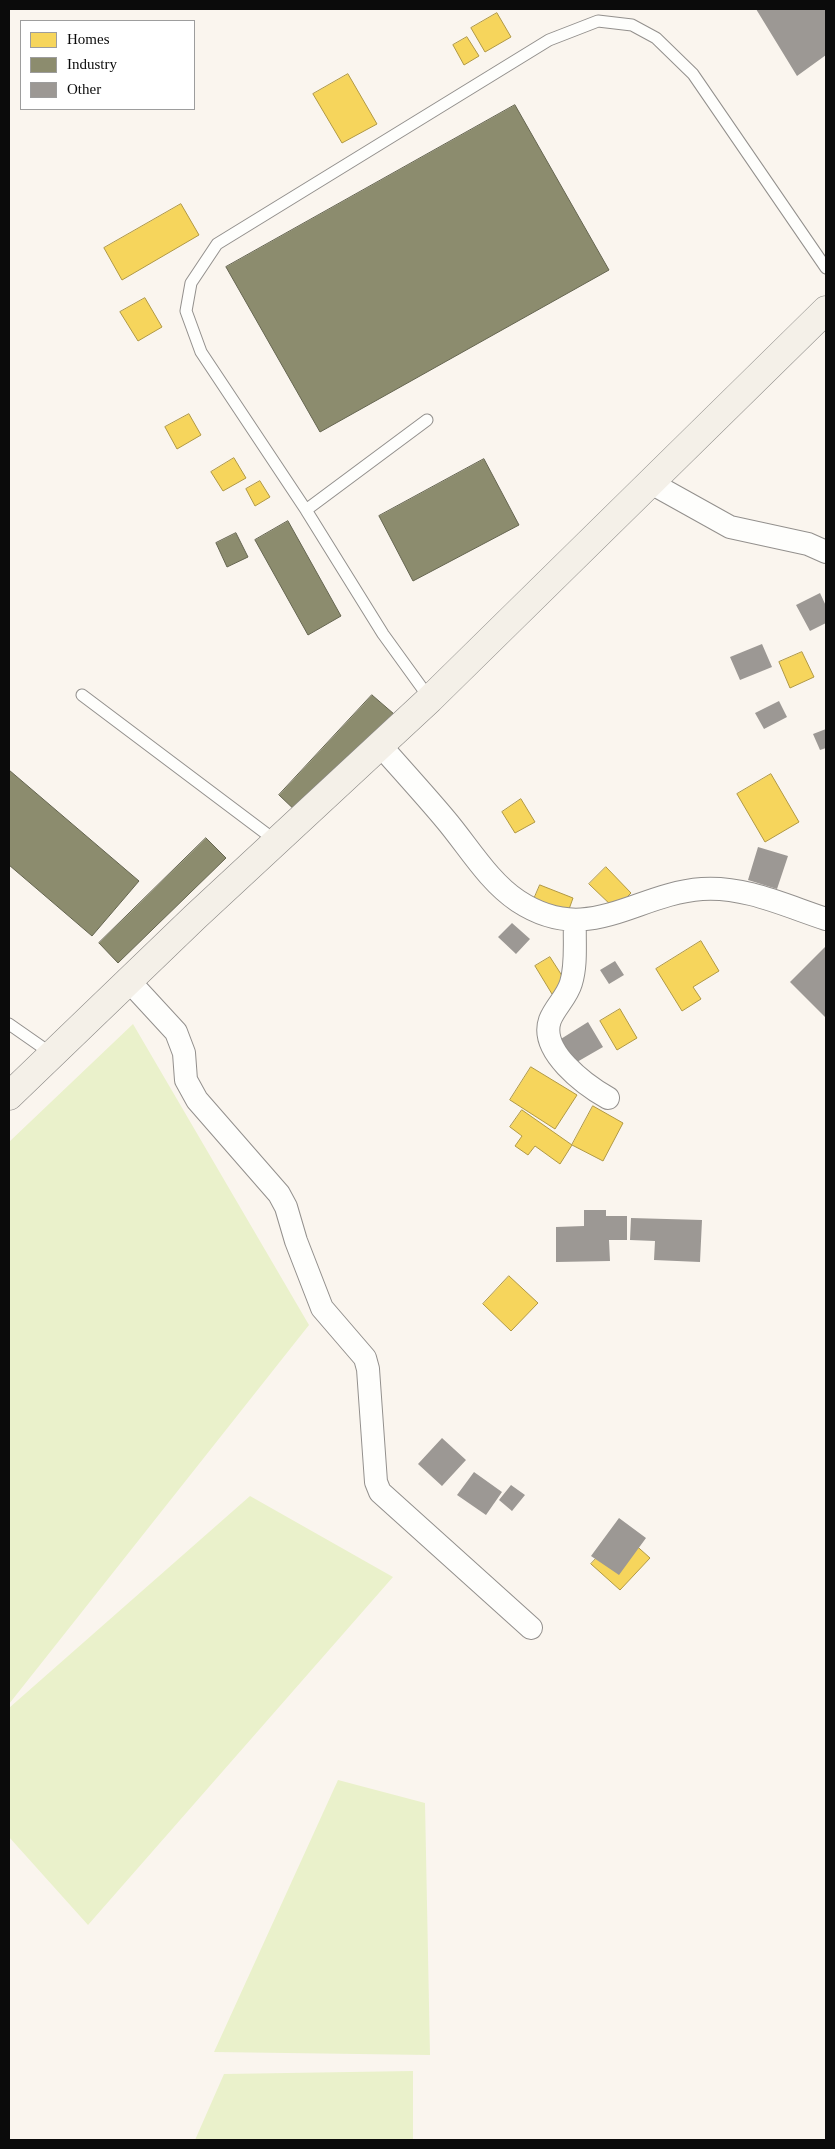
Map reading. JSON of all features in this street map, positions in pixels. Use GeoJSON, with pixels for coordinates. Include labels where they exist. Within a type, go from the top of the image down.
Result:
{"type":"FeatureCollection","features":[{"type":"Feature","properties":{"kind":"street"},"geometry":{"type":"LineString","coordinates":[[9,1096],[430,699],[826,310]]}},
{"type":"Feature","properties":{"kind":"street"},"geometry":{"type":"LineString","coordinates":[[651,483],[730,527],[808,544],[826,552]]}},
{"type":"Feature","properties":{"kind":"street"},"geometry":{"type":"LineString","coordinates":[[380,745],[444,818],[498,885],[518,901],[540,913],[575,921],[627,911],[669,895],[703,889],[746,892],[826,919]]}},
{"type":"Feature","properties":{"kind":"street"},"geometry":{"type":"LineString","coordinates":[[575,921],[573,976],[566,995],[550,1019],[548,1032],[550,1043],[566,1065],[597,1092],[608,1098]]}},
{"type":"Feature","properties":{"kind":"street"},"geometry":{"type":"LineString","coordinates":[[129,981],[176,1032],[184,1053],[186,1080],[197,1100],[279,1194],[286,1207],[296,1241],[322,1308],[365,1358],[368,1369],[376,1482],[380,1492],[531,1628]]}},
{"type":"Feature","properties":{"kind":"lane"},"geometry":{"type":"LineString","coordinates":[[430,699],[383,634],[306,510],[201,352],[186,311],[191,282],[217,244],[550,40],[598,22],[632,25],[656,38],[693,74],[826,268]]}},
{"type":"Feature","properties":{"kind":"lane"},"geometry":{"type":"LineString","coordinates":[[306,510],[427,420]]}},
{"type":"Feature","properties":{"kind":"lane"},"geometry":{"type":"LineString","coordinates":[[82,694],[277,842]]}},
{"type":"Feature","properties":{"kind":"lane"},"geometry":{"type":"LineString","coordinates":[[9,1024],[52,1054]]}},
{"type":"Feature","properties":{"kind":"green space"},"geometry":{"type":"Polygon","coordinates":[[[133,1024],[309,1325],[9,1704],[9,1142],[133,1024]]]}},
{"type":"Feature","properties":{"kind":"green space"},"geometry":{"type":"Polygon","coordinates":[[[250,1496],[393,1577],[88,1925],[9,1837],[9,1708],[250,1496]]]}},
{"type":"Feature","properties":{"kind":"green space"},"geometry":{"type":"Polygon","coordinates":[[[338,1780],[425,1803],[430,2055],[214,2052],[338,1780]]]}},
{"type":"Feature","properties":{"kind":"green space"},"geometry":{"type":"Polygon","coordinates":[[[413,2071],[413,2140],[195,2140],[224,2074],[413,2071]]]}},
{"type":"Feature","properties":{"kind":"building: Homes"},"geometry":{"type":"Polygon","coordinates":[[[497,13],[511,37],[485,52],[471,28],[497,13]]]}},
{"type":"Feature","properties":{"kind":"building: Homes"},"geometry":{"type":"Polygon","coordinates":[[[467,37],[479,56],[464,65],[453,45],[467,37]]]}},
{"type":"Feature","properties":{"kind":"building: Homes"},"geometry":{"type":"Polygon","coordinates":[[[348,74],[377,124],[342,143],[313,94],[348,74]]]}},
{"type":"Feature","properties":{"kind":"building: Homes"},"geometry":{"type":"Polygon","coordinates":[[[181,204],[199,235],[122,280],[104,248],[181,204]]]}},
{"type":"Feature","properties":{"kind":"building: Homes"},"geometry":{"type":"Polygon","coordinates":[[[145,298],[162,327],[138,341],[120,312],[145,298]]]}},
{"type":"Feature","properties":{"kind":"building: Homes"},"geometry":{"type":"Polygon","coordinates":[[[189,414],[201,435],[177,449],[165,427],[189,414]]]}},
{"type":"Feature","properties":{"kind":"building: Homes"},"geometry":{"type":"Polygon","coordinates":[[[234,458],[246,478],[223,491],[211,472],[234,458]]]}},
{"type":"Feature","properties":{"kind":"building: Homes"},"geometry":{"type":"Polygon","coordinates":[[[260,481],[270,497],[255,506],[246,489],[260,481]]]}},
{"type":"Feature","properties":{"kind":"building: Homes"},"geometry":{"type":"Polygon","coordinates":[[[802,652],[814,677],[790,688],[779,662],[802,652]]]}},
{"type":"Feature","properties":{"kind":"building: Homes"},"geometry":{"type":"Polygon","coordinates":[[[771,774],[799,822],[765,842],[737,794],[771,774]]]}},
{"type":"Feature","properties":{"kind":"building: Homes"},"geometry":{"type":"Polygon","coordinates":[[[521,799],[535,822],[515,833],[502,812],[521,799]]]}},
{"type":"Feature","properties":{"kind":"building: Homes"},"geometry":{"type":"Polygon","coordinates":[[[606,867],[631,893],[615,909],[589,884],[606,867]]]}},
{"type":"Feature","properties":{"kind":"building: Homes"},"geometry":{"type":"Polygon","coordinates":[[[540,885],[573,898],[568,912],[534,899],[540,885]]]}},
{"type":"Feature","properties":{"kind":"building: Homes"},"geometry":{"type":"Polygon","coordinates":[[[701,941],[719,971],[693,987],[701,999],[682,1011],[656,969],[701,941]]]}},
{"type":"Feature","properties":{"kind":"building: Homes"},"geometry":{"type":"Polygon","coordinates":[[[550,957],[568,985],[552,994],[535,966],[550,957]]]}},
{"type":"Feature","properties":{"kind":"building: Homes"},"geometry":{"type":"Polygon","coordinates":[[[620,1009],[637,1038],[617,1050],[600,1021],[620,1009]]]}},
{"type":"Feature","properties":{"kind":"building: Homes"},"geometry":{"type":"Polygon","coordinates":[[[531,1067],[577,1095],[555,1129],[510,1100],[531,1067]]]}},
{"type":"Feature","properties":{"kind":"building: Homes"},"geometry":{"type":"Polygon","coordinates":[[[593,1106],[623,1123],[603,1161],[572,1145],[593,1106]]]}},
{"type":"Feature","properties":{"kind":"building: Homes"},"geometry":{"type":"Polygon","coordinates":[[[522,1110],[572,1145],[560,1164],[535,1146],[528,1155],[515,1146],[522,1136],[510,1127],[522,1110]]]}},
{"type":"Feature","properties":{"kind":"building: Homes"},"geometry":{"type":"Polygon","coordinates":[[[509,1276],[538,1303],[511,1331],[483,1304],[509,1276]]]}},
{"type":"Feature","properties":{"kind":"building: Homes"},"geometry":{"type":"Polygon","coordinates":[[[621,1532],[650,1558],[620,1590],[591,1564],[621,1532]]]}},
{"type":"Feature","properties":{"kind":"building: Industry"},"geometry":{"type":"Polygon","coordinates":[[[515,105],[609,270],[320,432],[226,267],[515,105]]]}},
{"type":"Feature","properties":{"kind":"building: Industry"},"geometry":{"type":"Polygon","coordinates":[[[484,459],[519,525],[413,581],[379,516],[484,459]]]}},
{"type":"Feature","properties":{"kind":"building: Industry"},"geometry":{"type":"Polygon","coordinates":[[[288,521],[341,616],[308,635],[255,540],[288,521]]]}},
{"type":"Feature","properties":{"kind":"building: Industry"},"geometry":{"type":"Polygon","coordinates":[[[236,533],[248,557],[227,567],[216,543],[236,533]]]}},
{"type":"Feature","properties":{"kind":"building: Industry"},"geometry":{"type":"Polygon","coordinates":[[[372,695],[394,714],[300,815],[279,795],[372,695]]]}},
{"type":"Feature","properties":{"kind":"building: Industry"},"geometry":{"type":"Polygon","coordinates":[[[9,770],[139,881],[92,936],[9,865],[9,770]]]}},
{"type":"Feature","properties":{"kind":"building: Industry"},"geometry":{"type":"Polygon","coordinates":[[[206,838],[226,858],[118,963],[99,943],[206,838]]]}},
{"type":"Feature","properties":{"kind":"building: Other"},"geometry":{"type":"Polygon","coordinates":[[[756,9],[826,9],[826,55],[797,76],[756,9]]]}},
{"type":"Feature","properties":{"kind":"building: Other"},"geometry":{"type":"Polygon","coordinates":[[[820,593],[826,606],[826,623],[810,631],[796,605],[820,593]]]}},
{"type":"Feature","properties":{"kind":"building: Other"},"geometry":{"type":"Polygon","coordinates":[[[762,644],[772,667],[740,680],[730,657],[762,644]]]}},
{"type":"Feature","properties":{"kind":"building: Other"},"geometry":{"type":"Polygon","coordinates":[[[779,701],[787,717],[764,729],[755,713],[779,701]]]}},
{"type":"Feature","properties":{"kind":"building: Other"},"geometry":{"type":"Polygon","coordinates":[[[826,729],[826,748],[820,750],[813,734],[826,729]]]}},
{"type":"Feature","properties":{"kind":"building: Other"},"geometry":{"type":"Polygon","coordinates":[[[758,847],[788,856],[777,889],[748,880],[758,847]]]}},
{"type":"Feature","properties":{"kind":"building: Other"},"geometry":{"type":"Polygon","coordinates":[[[512,923],[530,939],[516,954],[498,937],[512,923]]]}},
{"type":"Feature","properties":{"kind":"building: Other"},"geometry":{"type":"Polygon","coordinates":[[[826,946],[826,1018],[790,982],[826,946]]]}},
{"type":"Feature","properties":{"kind":"building: Other"},"geometry":{"type":"Polygon","coordinates":[[[615,961],[624,975],[609,984],[600,970],[615,961]]]}},
{"type":"Feature","properties":{"kind":"building: Other"},"geometry":{"type":"Polygon","coordinates":[[[588,1022],[603,1047],[570,1066],[556,1042],[588,1022]]]}},
{"type":"Feature","properties":{"kind":"building: Other"},"geometry":{"type":"Polygon","coordinates":[[[584,1210],[606,1210],[606,1216],[627,1216],[627,1240],[609,1240],[610,1261],[556,1262],[556,1227],[584,1226],[584,1210]]]}},
{"type":"Feature","properties":{"kind":"building: Other"},"geometry":{"type":"Polygon","coordinates":[[[631,1218],[702,1220],[700,1262],[654,1260],[655,1241],[630,1240],[631,1218]]]}},
{"type":"Feature","properties":{"kind":"building: Other"},"geometry":{"type":"Polygon","coordinates":[[[442,1438],[466,1460],[442,1486],[418,1464],[442,1438]]]}},
{"type":"Feature","properties":{"kind":"building: Other"},"geometry":{"type":"Polygon","coordinates":[[[474,1472],[502,1492],[486,1515],[457,1495],[474,1472]]]}},
{"type":"Feature","properties":{"kind":"building: Other"},"geometry":{"type":"Polygon","coordinates":[[[511,1485],[525,1495],[512,1511],[499,1500],[511,1485]]]}},
{"type":"Feature","properties":{"kind":"building: Other"},"geometry":{"type":"Polygon","coordinates":[[[619,1518],[646,1538],[619,1575],[591,1556],[619,1518]]]}}]}
